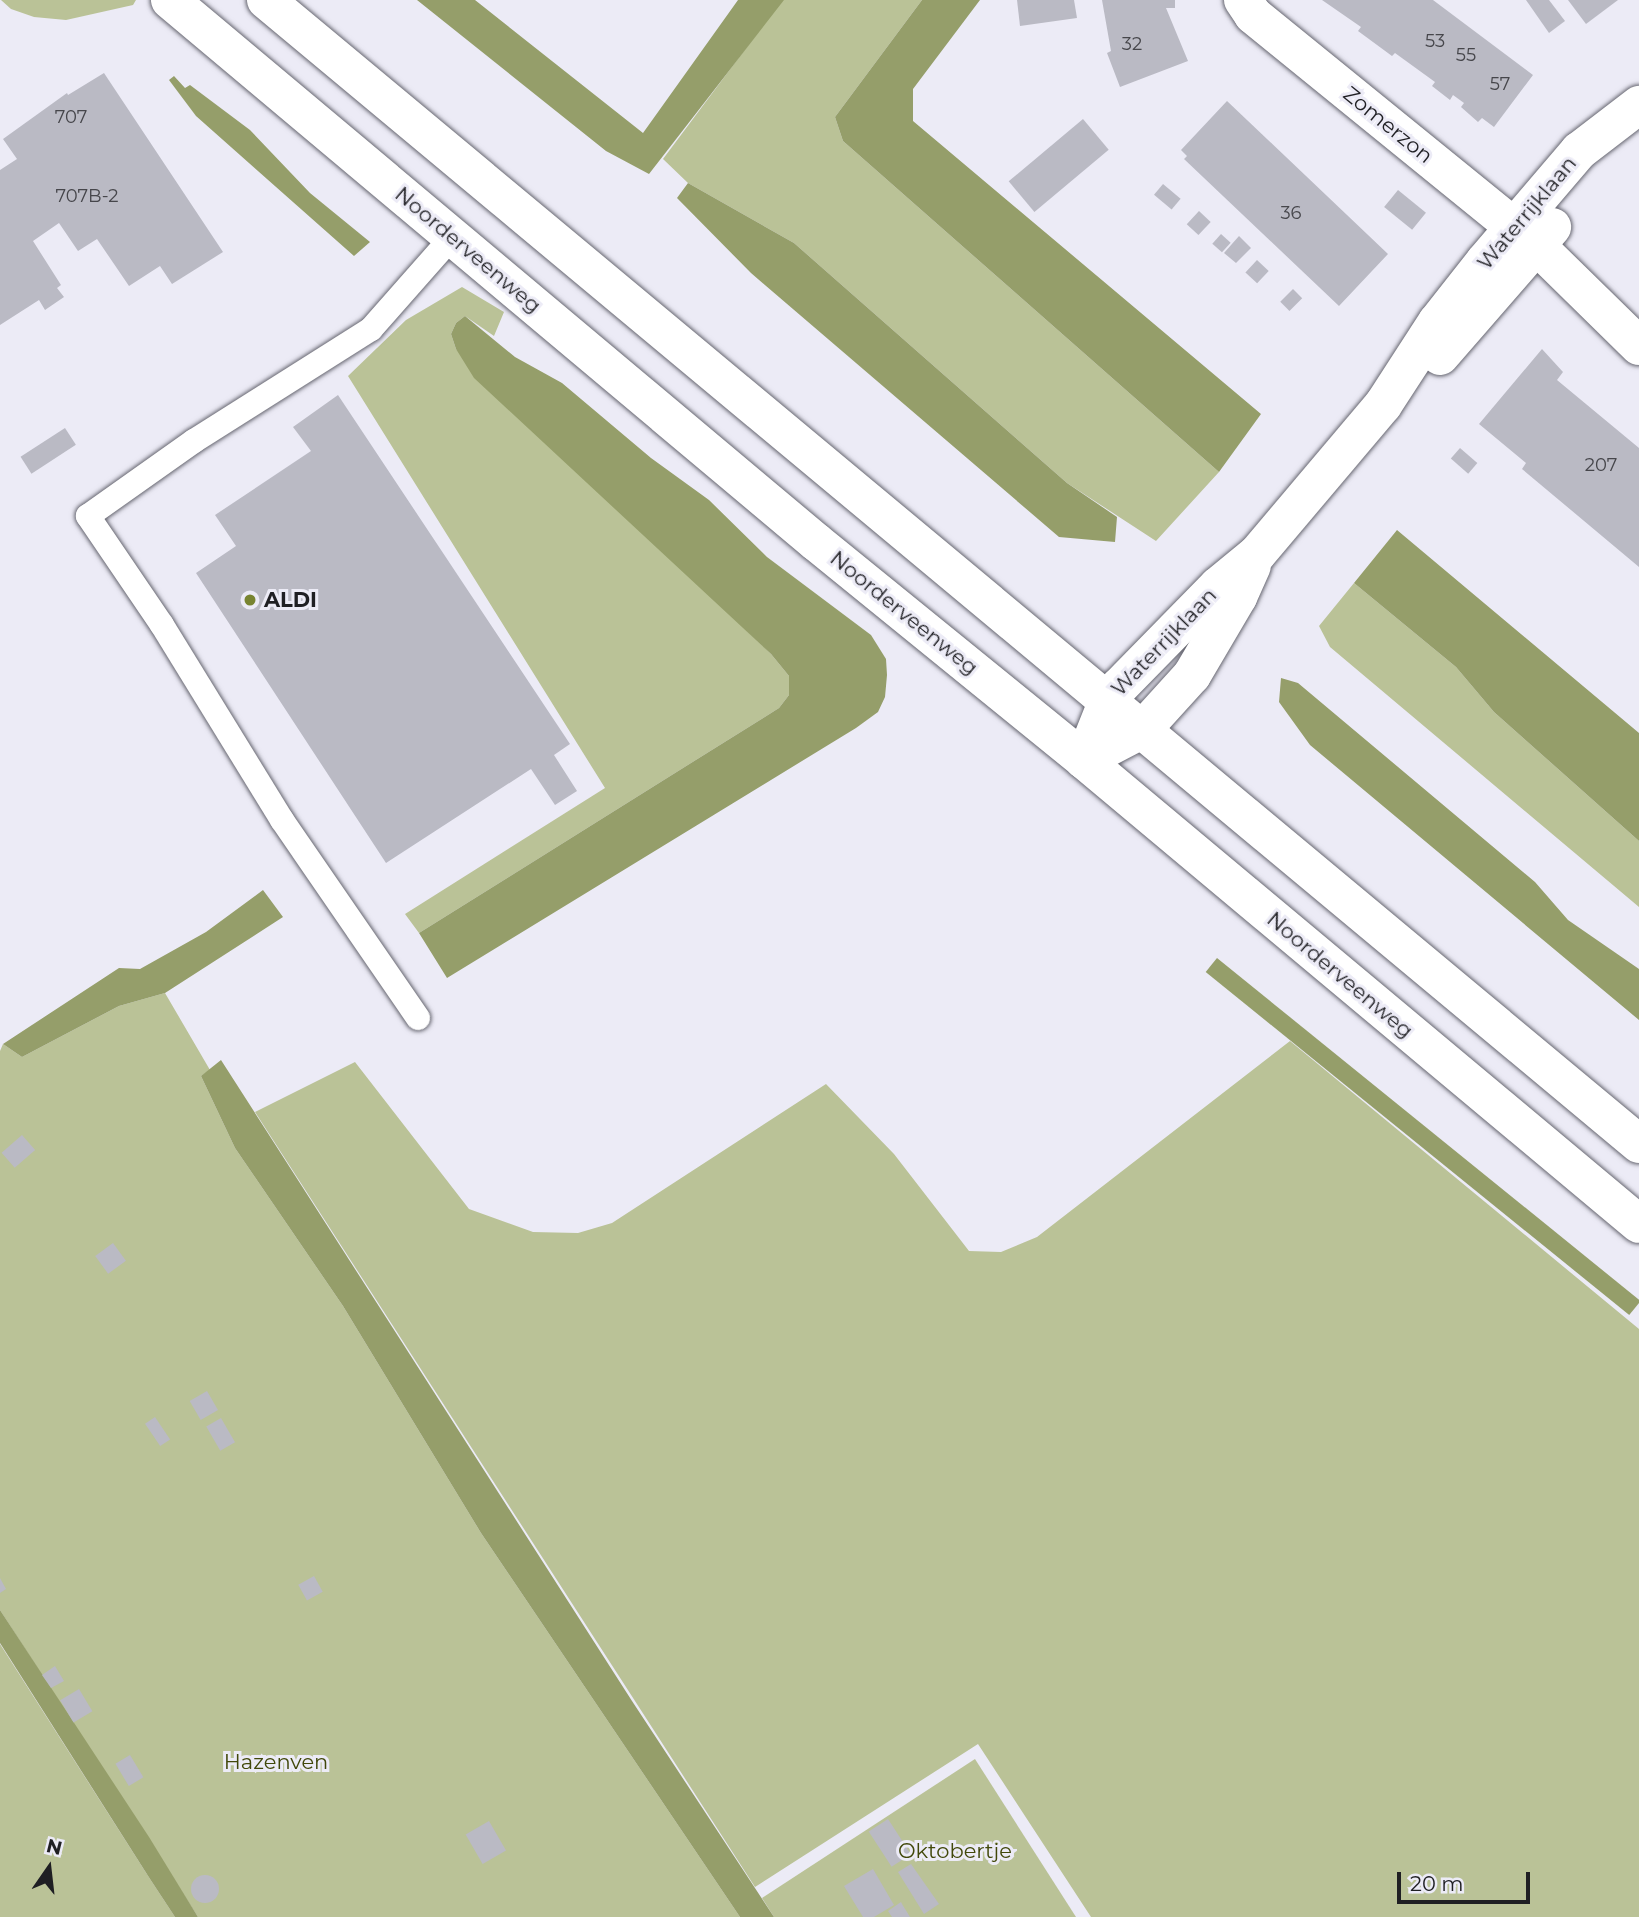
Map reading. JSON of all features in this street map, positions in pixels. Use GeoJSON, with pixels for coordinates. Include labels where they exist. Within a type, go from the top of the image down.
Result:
{"type":"FeatureCollection","features":[{"type":"Feature","properties":{"kind":"street","name":"Noorderveenweg"},"geometry":{"type":"LineString","coordinates":[[170,0],[816,542],[1084,760],[1639,1224]]}},
{"type":"Feature","properties":{"kind":"street"},"geometry":{"type":"LineString","coordinates":[[265,0],[1639,1144]]}},
{"type":"Feature","properties":{"kind":"street","name":"Zomerzon"},"geometry":{"type":"LineString","coordinates":[[1243,0],[1269,28],[1526,237],[1639,346]]}},
{"type":"Feature","properties":{"kind":"street","name":"Waterrijklaan"},"geometry":{"type":"LineString","coordinates":[[1084,760],[1108,700],[1172,630],[1257,554],[1383,405],[1443,353],[1526,237],[1580,150],[1639,105]]}},
{"type":"Feature","properties":{"kind":"street","name":"Waterrijklaan"},"geometry":{"type":"LineString","coordinates":[[1526,237],[1639,111]]}},
{"type":"Feature","properties":{"kind":"street","name":"Waterrijklaan"},"geometry":{"type":"LineString","coordinates":[[1084,760],[1143,729],[1192,675],[1238,597],[1257,554]]}},
{"type":"Feature","properties":{"kind":"lane"},"geometry":{"type":"LineString","coordinates":[[418,1018],[282,820],[162,625],[88,516],[194,441],[371,329],[452,237]]}},
{"type":"Feature","properties":{"kind":"green space"},"geometry":{"type":"Polygon","coordinates":[[[1,0],[136,0],[133,5],[66,20],[34,17],[11,9],[1,0]]]}},
{"type":"Feature","properties":{"kind":"green space"},"geometry":{"type":"Polygon","coordinates":[[[782,0],[922,0],[835,117],[843,141],[1219,472],[1156,541],[1067,483],[794,243],[688,183],[663,159],[782,0]]]}},
{"type":"Feature","properties":{"kind":"green space"},"geometry":{"type":"Polygon","coordinates":[[[462,287],[504,312],[494,336],[465,316],[456,323],[451,334],[456,349],[771,654],[789,676],[789,695],[779,708],[419,933],[405,914],[605,788],[348,376],[406,320],[462,287]]]}},
{"type":"Feature","properties":{"kind":"green space"},"geometry":{"type":"Polygon","coordinates":[[[1354,583],[1456,667],[1494,712],[1639,841],[1639,907],[1330,647],[1319,626],[1354,583]]]}},
{"type":"Feature","properties":{"kind":"green space","name":"Hazenven"},"geometry":{"type":"Polygon","coordinates":[[[165,993],[210,1070],[201,1076],[235,1148],[343,1306],[481,1533],[740,1917],[198,1917],[0,1610],[0,1051],[3,1044],[22,1057],[119,1006],[165,993]]]}},
{"type":"Feature","properties":{"kind":"green space"},"geometry":{"type":"Polygon","coordinates":[[[1290,1041],[1639,1329],[1639,1917],[1091,1917],[978,1744],[755,1887],[255,1112],[355,1062],[469,1209],[533,1232],[578,1233],[612,1223],[826,1084],[894,1154],[969,1251],[1001,1252],[1037,1237],[1290,1041]]]}},
{"type":"Feature","properties":{"kind":"green space"},"geometry":{"type":"Polygon","coordinates":[[[0,1644],[150,1879],[175,1917],[0,1917],[0,1644]]]}},
{"type":"Feature","properties":{"kind":"green space","name":"Oktobertje"},"geometry":{"type":"Polygon","coordinates":[[[975,1759],[1076,1917],[774,1917],[762,1898],[975,1759]]]}},
{"type":"Feature","properties":{"kind":"shaded area"},"geometry":{"type":"Polygon","coordinates":[[[417,0],[475,0],[643,133],[738,0],[784,0],[649,174],[606,151],[417,0]]]}},
{"type":"Feature","properties":{"kind":"shaded area"},"geometry":{"type":"Polygon","coordinates":[[[922,0],[980,0],[913,89],[913,121],[1261,414],[1219,472],[843,141],[835,117],[922,0]]]}},
{"type":"Feature","properties":{"kind":"shaded area"},"geometry":{"type":"Polygon","coordinates":[[[174,76],[185,88],[190,85],[250,130],[310,193],[370,242],[354,256],[196,116],[169,80],[174,76]]]}},
{"type":"Feature","properties":{"kind":"shaded area"},"geometry":{"type":"Polygon","coordinates":[[[688,183],[794,243],[1067,483],[1117,517],[1115,542],[1059,537],[751,273],[677,198],[688,183]]]}},
{"type":"Feature","properties":{"kind":"shaded area"},"geometry":{"type":"Polygon","coordinates":[[[465,316],[515,357],[562,383],[651,458],[709,500],[767,557],[871,635],[886,659],[887,675],[885,697],[878,712],[856,728],[447,978],[419,933],[779,708],[789,695],[789,676],[771,654],[474,378],[456,349],[451,334],[456,323],[465,316]]]}},
{"type":"Feature","properties":{"kind":"shaded area"},"geometry":{"type":"Polygon","coordinates":[[[1397,530],[1639,733],[1639,841],[1494,712],[1456,667],[1354,583],[1397,530]]]}},
{"type":"Feature","properties":{"kind":"shaded area"},"geometry":{"type":"Polygon","coordinates":[[[1281,678],[1298,683],[1535,882],[1568,920],[1639,969],[1639,1020],[1310,745],[1279,702],[1281,678]]]}},
{"type":"Feature","properties":{"kind":"shaded area"},"geometry":{"type":"Polygon","coordinates":[[[263,890],[283,917],[165,993],[119,1006],[22,1057],[3,1044],[119,968],[140,969],[206,932],[263,890]]]}},
{"type":"Feature","properties":{"kind":"shaded area"},"geometry":{"type":"Polygon","coordinates":[[[1217,958],[1639,1300],[1629,1315],[1206,972],[1217,958]]]}},
{"type":"Feature","properties":{"kind":"shaded area"},"geometry":{"type":"Polygon","coordinates":[[[221,1060],[632,1701],[774,1917],[740,1917],[481,1533],[343,1306],[235,1148],[201,1076],[221,1060]]]}},
{"type":"Feature","properties":{"kind":"shaded area"},"geometry":{"type":"Polygon","coordinates":[[[0,1610],[149,1837],[198,1917],[175,1917],[150,1879],[0,1643],[0,1610]]]}},
{"type":"Feature","properties":{"kind":"building"},"geometry":{"type":"Polygon","coordinates":[[[1017,0],[1074,0],[1077,18],[1020,26],[1017,0]]]}},
{"type":"Feature","properties":{"kind":"building"},"geometry":{"type":"Polygon","coordinates":[[[1102,0],[1175,0],[1175,8],[1166,8],[1188,61],[1120,87],[1107,53],[1111,51],[1102,0]]]}},
{"type":"Feature","properties":{"kind":"building"},"geometry":{"type":"Polygon","coordinates":[[[1322,0],[1433,0],[1533,75],[1494,127],[1482,118],[1478,122],[1461,107],[1464,103],[1453,95],[1450,100],[1432,86],[1435,82],[1395,53],[1392,56],[1358,31],[1361,27],[1322,0]]]}},
{"type":"Feature","properties":{"kind":"building"},"geometry":{"type":"Polygon","coordinates":[[[1526,0],[1549,0],[1565,21],[1549,33],[1526,0]]]}},
{"type":"Feature","properties":{"kind":"building"},"geometry":{"type":"Polygon","coordinates":[[[1568,0],[1618,0],[1586,24],[1568,0]]]}},
{"type":"Feature","properties":{"kind":"building"},"geometry":{"type":"Polygon","coordinates":[[[104,73],[223,252],[172,284],[160,266],[129,286],[97,239],[78,251],[59,223],[33,241],[61,285],[57,288],[64,297],[45,310],[39,300],[0,325],[0,170],[17,159],[3,139],[67,93],[68,95],[104,73]]]}},
{"type":"Feature","properties":{"kind":"building"},"geometry":{"type":"Polygon","coordinates":[[[1227,101],[1388,254],[1339,306],[1184,159],[1187,156],[1181,150],[1227,101]]]}},
{"type":"Feature","properties":{"kind":"building"},"geometry":{"type":"Polygon","coordinates":[[[1083,119],[1109,150],[1034,212],[1009,181],[1083,119]]]}},
{"type":"Feature","properties":{"kind":"building"},"geometry":{"type":"Polygon","coordinates":[[[1163,184],[1181,199],[1172,210],[1154,195],[1163,184]]]}},
{"type":"Feature","properties":{"kind":"building"},"geometry":{"type":"Polygon","coordinates":[[[1398,190],[1426,213],[1412,230],[1384,207],[1398,190]]]}},
{"type":"Feature","properties":{"kind":"building"},"geometry":{"type":"Polygon","coordinates":[[[1199,211],[1211,222],[1198,235],[1187,224],[1199,211]]]}},
{"type":"Feature","properties":{"kind":"building"},"geometry":{"type":"Polygon","coordinates":[[[1221,234],[1231,243],[1222,252],[1212,244],[1221,234]]]}},
{"type":"Feature","properties":{"kind":"building"},"geometry":{"type":"Polygon","coordinates":[[[1239,236],[1251,248],[1236,263],[1224,253],[1239,236]]]}},
{"type":"Feature","properties":{"kind":"building"},"geometry":{"type":"Polygon","coordinates":[[[1257,260],[1269,271],[1257,283],[1245,272],[1257,260]]]}},
{"type":"Feature","properties":{"kind":"building"},"geometry":{"type":"Polygon","coordinates":[[[1293,289],[1302,298],[1289,311],[1280,302],[1293,289]]]}},
{"type":"Feature","properties":{"kind":"building"},"geometry":{"type":"Polygon","coordinates":[[[1542,349],[1563,372],[1557,380],[1639,448],[1639,567],[1522,469],[1526,463],[1479,424],[1542,349]]]}},
{"type":"Feature","properties":{"kind":"building"},"geometry":{"type":"Polygon","coordinates":[[[338,395],[570,744],[554,755],[577,791],[555,805],[531,769],[386,863],[196,573],[236,546],[215,515],[311,451],[293,427],[338,395]]]}},
{"type":"Feature","properties":{"kind":"building"},"geometry":{"type":"Polygon","coordinates":[[[65,428],[76,445],[31,474],[21,457],[65,428]]]}},
{"type":"Feature","properties":{"kind":"building"},"geometry":{"type":"Polygon","coordinates":[[[1460,448],[1477,463],[1468,474],[1451,459],[1460,448]]]}},
{"type":"Feature","properties":{"kind":"building"},"geometry":{"type":"Polygon","coordinates":[[[22,1135],[35,1150],[15,1168],[2,1153],[22,1135]]]}},
{"type":"Feature","properties":{"kind":"building"},"geometry":{"type":"Polygon","coordinates":[[[113,1243],[126,1261],[108,1274],[95,1256],[113,1243]]]}},
{"type":"Feature","properties":{"kind":"building"},"geometry":{"type":"Polygon","coordinates":[[[207,1391],[218,1410],[201,1420],[190,1401],[207,1391]]]}},
{"type":"Feature","properties":{"kind":"building"},"geometry":{"type":"Polygon","coordinates":[[[155,1417],[170,1439],[160,1446],[145,1424],[155,1417]]]}},
{"type":"Feature","properties":{"kind":"building"},"geometry":{"type":"Polygon","coordinates":[[[221,1418],[235,1442],[220,1451],[206,1426],[221,1418]]]}},
{"type":"Feature","properties":{"kind":"building"},"geometry":{"type":"Polygon","coordinates":[[[314,1576],[323,1592],[307,1600],[298,1585],[314,1576]]]}},
{"type":"Feature","properties":{"kind":"building"},"geometry":{"type":"Polygon","coordinates":[[[0,1578],[6,1589],[0,1593],[0,1578]]]}},
{"type":"Feature","properties":{"kind":"building"},"geometry":{"type":"Polygon","coordinates":[[[55,1666],[64,1681],[51,1688],[42,1675],[55,1666]]]}},
{"type":"Feature","properties":{"kind":"building"},"geometry":{"type":"Polygon","coordinates":[[[79,1689],[92,1711],[74,1723],[60,1700],[79,1689]]]}},
{"type":"Feature","properties":{"kind":"building"},"geometry":{"type":"Polygon","coordinates":[[[130,1755],[143,1777],[129,1786],[115,1764],[130,1755]]]}},
{"type":"Feature","properties":{"kind":"building"},"geometry":{"type":"Polygon","coordinates":[[[888,1819],[911,1854],[892,1867],[869,1832],[888,1819]]]}},
{"type":"Feature","properties":{"kind":"building"},"geometry":{"type":"Polygon","coordinates":[[[489,1821],[506,1850],[483,1864],[466,1834],[489,1821]]]}},
{"type":"Feature","properties":{"kind":"building"},"geometry":{"type":"Polygon","coordinates":[[[911,1864],[939,1904],[924,1914],[898,1872],[911,1864]]]}},
{"type":"Feature","properties":{"kind":"building"},"geometry":{"type":"Polygon","coordinates":[[[873,1869],[894,1905],[874,1917],[863,1917],[844,1886],[873,1869]]]}},
{"type":"Feature","properties":{"kind":"building"},"geometry":{"type":"Polygon","coordinates":[[[205,1875],[215,1879],[219,1889],[215,1899],[205,1903],[195,1899],[191,1889],[195,1879],[205,1875]]]}},
{"type":"Feature","properties":{"kind":"building"},"geometry":{"type":"Polygon","coordinates":[[[901,1902],[910,1917],[892,1917],[888,1911],[901,1902]]]}},
{"type":"Feature","properties":{"kind":"place","name":"ALDI"},"geometry":{"type":"Point","coordinates":[250,600]}}]}
